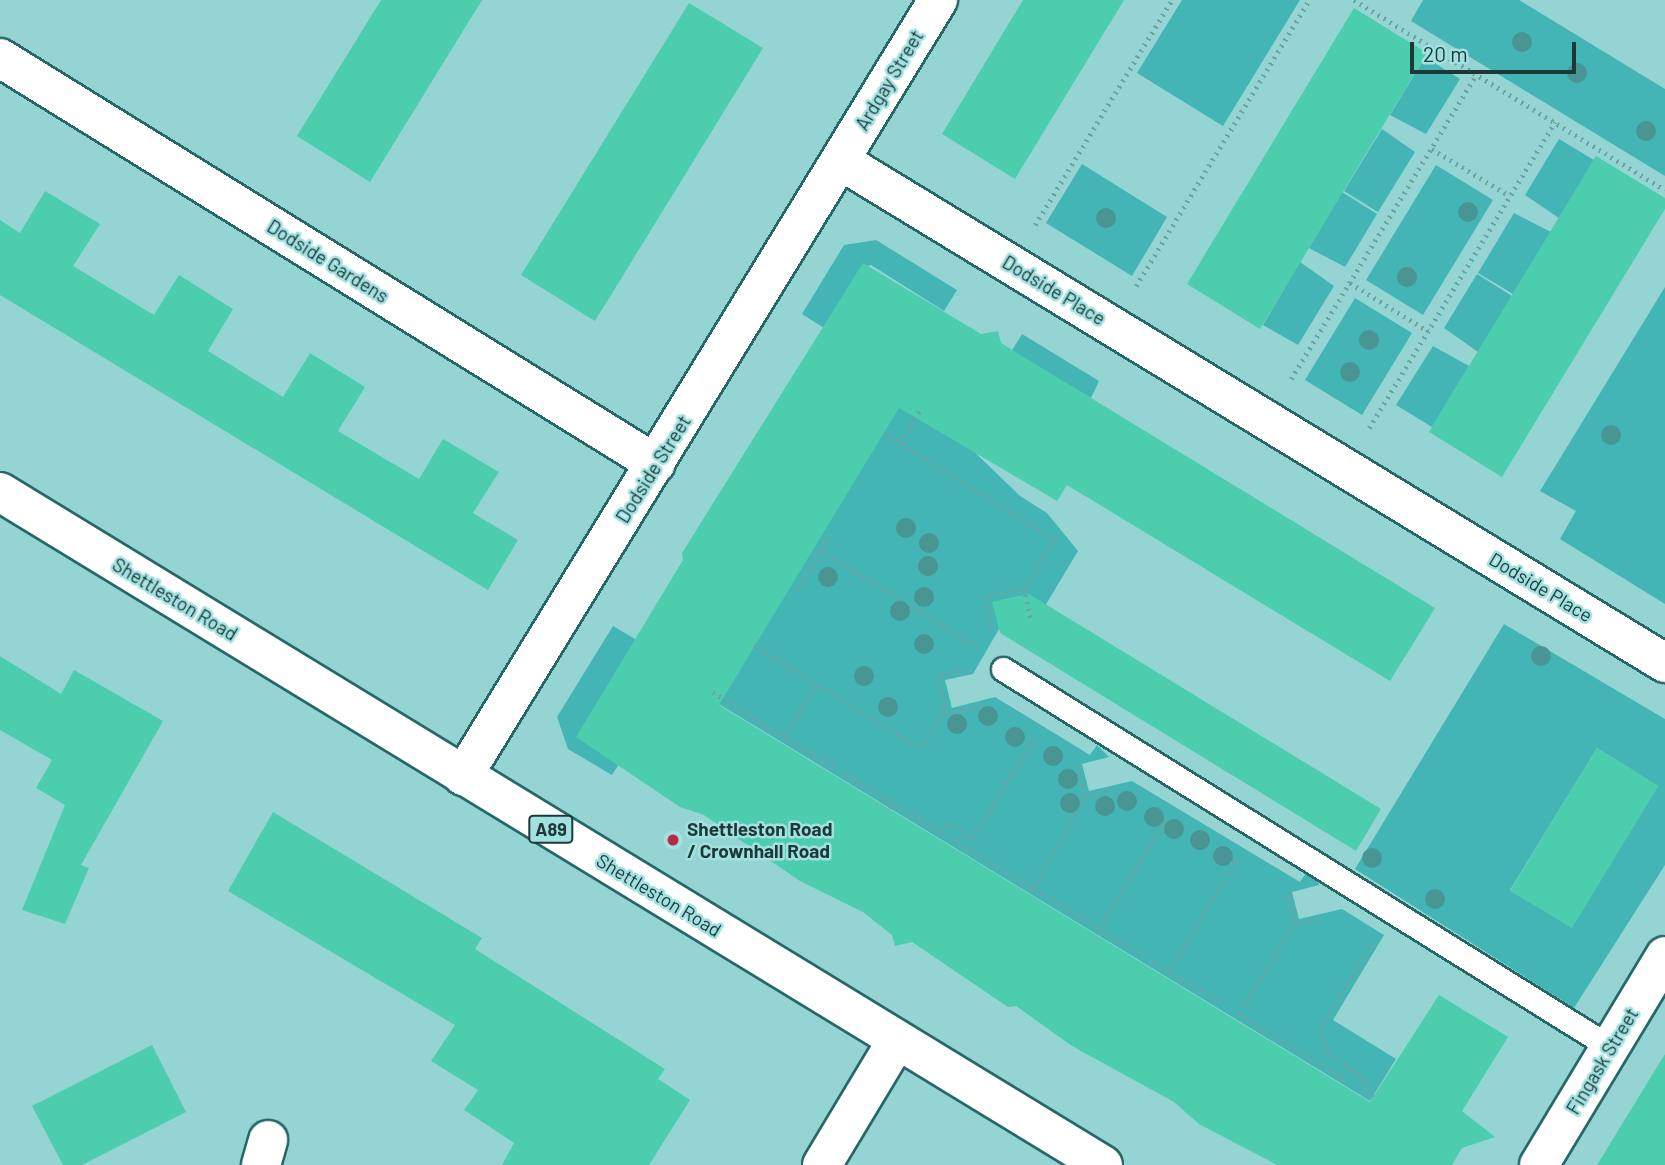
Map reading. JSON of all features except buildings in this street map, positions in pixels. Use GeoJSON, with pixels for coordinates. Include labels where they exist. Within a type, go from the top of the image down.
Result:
{"type":"FeatureCollection","features":[{"type":"Feature","properties":{"kind":"street","name":"Ardgay Street"},"geometry":{"type":"LineString","coordinates":[[841,161],[938,0]]}},
{"type":"Feature","properties":{"kind":"street","name":"Dodside Gardens"},"geometry":{"type":"LineString","coordinates":[[0,58],[656,464]]}},
{"type":"Feature","properties":{"kind":"street","name":"Dodside Place"},"geometry":{"type":"LineString","coordinates":[[841,161],[1665,663]]}},
{"type":"Feature","properties":{"kind":"street","name":"Dodside Street"},"geometry":{"type":"LineString","coordinates":[[463,776],[841,161]]}},
{"type":"Feature","properties":{"kind":"street","name":"Shettleston Road"},"geometry":{"type":"LineString","coordinates":[[0,492],[1103,1165]]}},
{"type":"Feature","properties":{"kind":"street","name":"Fingask Street"},"geometry":{"type":"LineString","coordinates":[[1539,1165],[1665,956]]}},
{"type":"Feature","properties":{"kind":"street"},"geometry":{"type":"LineString","coordinates":[[822,1165],[897,1040]]}},
{"type":"Feature","properties":{"kind":"lane"},"geometry":{"type":"LineString","coordinates":[[1003,669],[1610,1047]]}},
{"type":"Feature","properties":{"kind":"path"},"geometry":{"type":"LineString","coordinates":[[1011,264],[1171,0]]}},
{"type":"Feature","properties":{"kind":"path"},"geometry":{"type":"LineString","coordinates":[[1112,325],[1309,0]]}},
{"type":"Feature","properties":{"kind":"path"},"geometry":{"type":"LineString","coordinates":[[1354,0],[1665,190]]}},
{"type":"Feature","properties":{"kind":"path"},"geometry":{"type":"LineString","coordinates":[[1267,420],[1476,75]]}},
{"type":"Feature","properties":{"kind":"path"},"geometry":{"type":"LineString","coordinates":[[1345,467],[1555,122]]}},
{"type":"Feature","properties":{"kind":"path"},"geometry":{"type":"LineString","coordinates":[[1432,149],[1510,196]]}},
{"type":"Feature","properties":{"kind":"path"},"geometry":{"type":"LineString","coordinates":[[1350,283],[1428,331]]}},
{"type":"Feature","properties":{"kind":"path"},"geometry":{"type":"LineString","coordinates":[[900,443],[919,411]]}},
{"type":"Feature","properties":{"kind":"path"},"geometry":{"type":"LineString","coordinates":[[884,433],[1055,540],[1024,588],[985,598],[992,630]]}},
{"type":"Feature","properties":{"kind":"path"},"geometry":{"type":"LineString","coordinates":[[797,590],[826,542],[820,538]]}},
{"type":"Feature","properties":{"kind":"path"},"geometry":{"type":"LineString","coordinates":[[821,551],[981,649]]}},
{"type":"Feature","properties":{"kind":"path"},"geometry":{"type":"LineString","coordinates":[[1024,588],[1031,619]]}},
{"type":"Feature","properties":{"kind":"path"},"geometry":{"type":"LineString","coordinates":[[754,645],[921,748],[945,707]]}},
{"type":"Feature","properties":{"kind":"path"},"geometry":{"type":"LineString","coordinates":[[785,745],[817,684]]}},
{"type":"Feature","properties":{"kind":"path"},"geometry":{"type":"LineString","coordinates":[[713,692],[835,768]]}},
{"type":"Feature","properties":{"kind":"path"},"geometry":{"type":"LineString","coordinates":[[845,774],[943,833],[949,823],[973,838],[1038,732]]}},
{"type":"Feature","properties":{"kind":"path"},"geometry":{"type":"LineString","coordinates":[[1033,888],[1085,797]]}},
{"type":"Feature","properties":{"kind":"path"},"geometry":{"type":"LineString","coordinates":[[889,808],[892,802]]}},
{"type":"Feature","properties":{"kind":"path"},"geometry":{"type":"LineString","coordinates":[[1096,934],[1170,812]]}},
{"type":"Feature","properties":{"kind":"path"},"geometry":{"type":"LineString","coordinates":[[952,838],[1044,895]]}},
{"type":"Feature","properties":{"kind":"path"},"geometry":{"type":"LineString","coordinates":[[1169,971],[1240,855]]}},
{"type":"Feature","properties":{"kind":"path"},"geometry":{"type":"LineString","coordinates":[[993,871],[996,866]]}},
{"type":"Feature","properties":{"kind":"path"},"geometry":{"type":"LineString","coordinates":[[1052,899],[1143,955]]}},
{"type":"Feature","properties":{"kind":"path"},"geometry":{"type":"LineString","coordinates":[[1295,923],[1240,1014],[1346,1079]]}},
{"type":"Feature","properties":{"kind":"path"},"geometry":{"type":"LineString","coordinates":[[1152,961],[1223,1003]]}},
{"type":"Feature","properties":{"kind":"path"},"geometry":{"type":"LineString","coordinates":[[1352,976],[1320,1030],[1328,1052],[1363,1077],[1373,1097]]}},
{"type":"Feature","properties":{"kind":"path"},"geometry":{"type":"LineString","coordinates":[[1200,998],[1204,992]]}},
{"type":"Feature","properties":{"kind":"path"},"geometry":{"type":"LineString","coordinates":[[1304,1061],[1308,1055]]}},
{"type":"Feature","properties":{"kind":"shaded area"},"geometry":{"type":"Polygon","coordinates":[[[1182,0],[1300,0],[1223,126],[1137,73],[1182,0]]]}},
{"type":"Feature","properties":{"kind":"shaded area"},"geometry":{"type":"Polygon","coordinates":[[[1423,0],[1519,0],[1665,89],[1665,176],[1411,21],[1423,0]]]}},
{"type":"Feature","properties":{"kind":"shaded area"},"geometry":{"type":"Polygon","coordinates":[[[1425,57],[1460,79],[1426,134],[1390,115],[1425,57]]]}},
{"type":"Feature","properties":{"kind":"shaded area"},"geometry":{"type":"Polygon","coordinates":[[[1382,129],[1415,152],[1378,212],[1344,191],[1382,129]]]}},
{"type":"Feature","properties":{"kind":"shaded area"},"geometry":{"type":"Polygon","coordinates":[[[1559,139],[1594,160],[1559,218],[1525,195],[1559,139]]]}},
{"type":"Feature","properties":{"kind":"shaded area"},"geometry":{"type":"Polygon","coordinates":[[[1082,164],[1167,217],[1132,276],[1046,223],[1082,164]]]}},
{"type":"Feature","properties":{"kind":"shaded area"},"geometry":{"type":"Polygon","coordinates":[[[1436,165],[1493,200],[1423,315],[1366,280],[1436,165]]]}},
{"type":"Feature","properties":{"kind":"shaded area"},"geometry":{"type":"Polygon","coordinates":[[[1342,192],[1377,214],[1345,267],[1309,248],[1342,192]]]}},
{"type":"Feature","properties":{"kind":"shaded area"},"geometry":{"type":"Polygon","coordinates":[[[1514,213],[1551,232],[1513,294],[1478,273],[1514,213]]]}},
{"type":"Feature","properties":{"kind":"shaded area"},"geometry":{"type":"Polygon","coordinates":[[[876,240],[957,290],[944,311],[871,265],[860,268],[824,328],[802,314],[844,245],[876,240]]]}},
{"type":"Feature","properties":{"kind":"shaded area"},"geometry":{"type":"Polygon","coordinates":[[[1300,262],[1334,286],[1298,345],[1263,325],[1300,262]]]}},
{"type":"Feature","properties":{"kind":"shaded area"},"geometry":{"type":"Polygon","coordinates":[[[1477,274],[1512,296],[1478,352],[1444,328],[1477,274]]]}},
{"type":"Feature","properties":{"kind":"shaded area"},"geometry":{"type":"Polygon","coordinates":[[[1665,287],[1665,604],[1560,539],[1576,511],[1540,491],[1665,287]]]}},
{"type":"Feature","properties":{"kind":"shaded area"},"geometry":{"type":"Polygon","coordinates":[[[1355,298],[1412,333],[1362,415],[1305,380],[1355,298]]]}},
{"type":"Feature","properties":{"kind":"shaded area"},"geometry":{"type":"Polygon","coordinates":[[[1022,334],[1099,381],[1091,398],[1011,352],[1022,334]]]}},
{"type":"Feature","properties":{"kind":"shaded area"},"geometry":{"type":"Polygon","coordinates":[[[1433,346],[1469,366],[1432,427],[1396,405],[1433,346]]]}},
{"type":"Feature","properties":{"kind":"shaded area"},"geometry":{"type":"Polygon","coordinates":[[[903,401],[961,439],[1020,496],[1047,513],[1078,551],[1045,606],[1026,623],[1020,596],[993,602],[999,629],[973,674],[945,680],[952,708],[995,697],[1090,755],[1097,745],[1109,757],[1082,764],[1089,791],[1132,781],[1300,882],[1307,872],[1318,878],[1319,885],[1292,892],[1299,919],[1342,909],[1384,935],[1333,1020],[1396,1059],[1370,1101],[709,698],[903,401]]]}},
{"type":"Feature","properties":{"kind":"shaded area"},"geometry":{"type":"Polygon","coordinates":[[[1504,624],[1665,719],[1665,865],[1574,1008],[1355,869],[1504,624]],[[1597,748],[1510,890],[1572,927],[1658,786],[1597,748]]]}},
{"type":"Feature","properties":{"kind":"shaded area"},"geometry":{"type":"Polygon","coordinates":[[[613,626],[635,639],[619,764],[612,775],[568,749],[557,717],[613,626]]]}},
{"type":"Feature","properties":{"kind":"place","name":"Shettleston Road / Crownhall Road"},"geometry":{"type":"Point","coordinates":[673,840]}}]}
